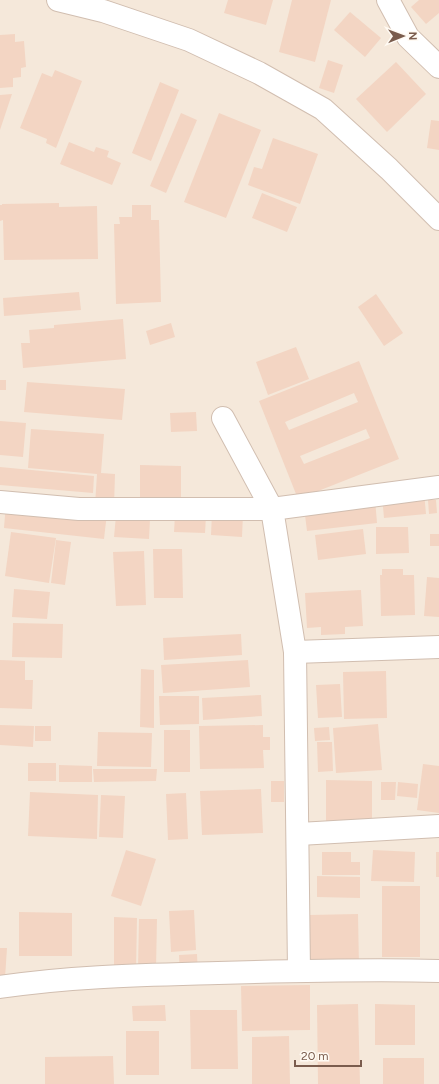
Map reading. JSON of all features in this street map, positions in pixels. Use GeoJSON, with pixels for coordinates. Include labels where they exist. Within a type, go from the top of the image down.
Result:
{"type":"FeatureCollection","features":[{"type":"Feature","properties":{"kind":"street"},"geometry":{"type":"LineString","coordinates":[[58,0],[103,11],[189,40],[259,73],[323,109],[390,169],[439,219]]}},
{"type":"Feature","properties":{"kind":"street"},"geometry":{"type":"LineString","coordinates":[[388,0],[408,37],[439,67]]}},
{"type":"Feature","properties":{"kind":"street"},"geometry":{"type":"LineString","coordinates":[[224,418],[272,509],[295,652],[299,834],[299,971]]}},
{"type":"Feature","properties":{"kind":"street"},"geometry":{"type":"LineString","coordinates":[[0,502],[79,509],[272,509],[439,487]]}},
{"type":"Feature","properties":{"kind":"street"},"geometry":{"type":"LineString","coordinates":[[295,652],[439,647]]}},
{"type":"Feature","properties":{"kind":"street"},"geometry":{"type":"LineString","coordinates":[[299,834],[439,826]]}},
{"type":"Feature","properties":{"kind":"street"},"geometry":{"type":"LineString","coordinates":[[0,987],[42,981],[119,975],[299,971],[439,971]]}},
{"type":"Feature","properties":{"kind":"shaded area"},"geometry":{"type":"Polygon","coordinates":[[[0,0],[439,0],[439,1084],[0,1084],[0,0]]]}},
{"type":"Feature","properties":{"kind":"building"},"geometry":{"type":"Polygon","coordinates":[[[228,0],[273,0],[266,25],[224,13],[228,0]]]}},
{"type":"Feature","properties":{"kind":"building"},"geometry":{"type":"Polygon","coordinates":[[[292,0],[331,0],[315,62],[279,52],[292,0]]]}},
{"type":"Feature","properties":{"kind":"building"},"geometry":{"type":"Polygon","coordinates":[[[419,0],[439,0],[439,13],[426,24],[411,7],[419,0]]]}},
{"type":"Feature","properties":{"kind":"building"},"geometry":{"type":"Polygon","coordinates":[[[350,12],[381,38],[365,57],[334,30],[350,12]]]}},
{"type":"Feature","properties":{"kind":"building"},"geometry":{"type":"Polygon","coordinates":[[[15,34],[15,42],[24,41],[26,67],[21,68],[21,77],[13,78],[13,87],[0,88],[0,35],[15,34]]]}},
{"type":"Feature","properties":{"kind":"building"},"geometry":{"type":"Polygon","coordinates":[[[328,60],[343,65],[334,93],[319,88],[328,60]]]}},
{"type":"Feature","properties":{"kind":"building"},"geometry":{"type":"Polygon","coordinates":[[[396,62],[426,94],[387,132],[356,99],[396,62]]]}},
{"type":"Feature","properties":{"kind":"building"},"geometry":{"type":"Polygon","coordinates":[[[55,70],[82,81],[56,148],[46,143],[47,139],[20,128],[42,73],[52,77],[55,70]]]}},
{"type":"Feature","properties":{"kind":"building"},"geometry":{"type":"Polygon","coordinates":[[[160,82],[179,90],[151,161],[132,153],[160,82]]]}},
{"type":"Feature","properties":{"kind":"building"},"geometry":{"type":"Polygon","coordinates":[[[12,94],[0,130],[0,95],[12,94]]]}},
{"type":"Feature","properties":{"kind":"building"},"geometry":{"type":"Polygon","coordinates":[[[181,113],[197,120],[166,193],[150,186],[181,113]]]}},
{"type":"Feature","properties":{"kind":"building"},"geometry":{"type":"Polygon","coordinates":[[[219,113],[261,130],[226,218],[184,202],[219,113]]]}},
{"type":"Feature","properties":{"kind":"building"},"geometry":{"type":"Polygon","coordinates":[[[431,120],[439,121],[439,150],[427,148],[431,120]]]}},
{"type":"Feature","properties":{"kind":"building"},"geometry":{"type":"Polygon","coordinates":[[[273,138],[318,154],[300,204],[248,185],[254,167],[262,169],[273,138]]]}},
{"type":"Feature","properties":{"kind":"building"},"geometry":{"type":"Polygon","coordinates":[[[69,142],[94,152],[96,147],[109,151],[107,157],[121,163],[112,185],[60,164],[69,142]]]}},
{"type":"Feature","properties":{"kind":"building"},"geometry":{"type":"Polygon","coordinates":[[[262,193],[297,207],[287,232],[252,218],[262,193]]]}},
{"type":"Feature","properties":{"kind":"building"},"geometry":{"type":"Polygon","coordinates":[[[59,203],[59,207],[97,206],[98,259],[4,260],[3,220],[0,221],[0,205],[59,203]]]}},
{"type":"Feature","properties":{"kind":"building"},"geometry":{"type":"Polygon","coordinates":[[[132,205],[151,205],[151,220],[159,220],[161,302],[116,304],[114,224],[120,224],[119,217],[132,217],[132,205]]]}},
{"type":"Feature","properties":{"kind":"building"},"geometry":{"type":"Polygon","coordinates":[[[79,292],[81,310],[4,316],[3,298],[79,292]]]}},
{"type":"Feature","properties":{"kind":"building"},"geometry":{"type":"Polygon","coordinates":[[[376,294],[403,333],[384,346],[358,307],[376,294]]]}},
{"type":"Feature","properties":{"kind":"building"},"geometry":{"type":"Polygon","coordinates":[[[123,319],[126,359],[23,368],[21,343],[30,343],[29,330],[54,328],[54,325],[123,319]]]}},
{"type":"Feature","properties":{"kind":"building"},"geometry":{"type":"Polygon","coordinates":[[[171,323],[175,337],[150,345],[146,331],[171,323]]]}},
{"type":"Feature","properties":{"kind":"building"},"geometry":{"type":"Polygon","coordinates":[[[296,347],[309,379],[268,395],[256,362],[296,347]]]}},
{"type":"Feature","properties":{"kind":"building"},"geometry":{"type":"Polygon","coordinates":[[[359,361],[399,459],[298,499],[259,401],[359,361]],[[354,393],[285,422],[289,430],[358,402],[354,393]],[[366,429],[300,456],[304,464],[370,438],[366,429]]]}},
{"type":"Feature","properties":{"kind":"building"},"geometry":{"type":"Polygon","coordinates":[[[0,380],[6,380],[6,390],[0,390],[0,380]]]}},
{"type":"Feature","properties":{"kind":"building"},"geometry":{"type":"Polygon","coordinates":[[[27,382],[125,389],[122,420],[24,412],[27,382]]]}},
{"type":"Feature","properties":{"kind":"building"},"geometry":{"type":"Polygon","coordinates":[[[196,412],[197,431],[171,432],[170,413],[196,412]]]}},
{"type":"Feature","properties":{"kind":"building"},"geometry":{"type":"Polygon","coordinates":[[[0,421],[26,423],[23,457],[0,455],[0,421]]]}},
{"type":"Feature","properties":{"kind":"building"},"geometry":{"type":"Polygon","coordinates":[[[31,429],[104,434],[101,473],[115,474],[114,506],[95,505],[97,474],[28,468],[31,429]]]}},
{"type":"Feature","properties":{"kind":"building"},"geometry":{"type":"Polygon","coordinates":[[[140,465],[181,466],[181,501],[140,501],[140,465]]]}},
{"type":"Feature","properties":{"kind":"building"},"geometry":{"type":"Polygon","coordinates":[[[0,467],[94,476],[93,493],[0,485],[0,467]]]}},
{"type":"Feature","properties":{"kind":"building"},"geometry":{"type":"Polygon","coordinates":[[[424,492],[426,514],[384,518],[382,496],[424,492]]]}},
{"type":"Feature","properties":{"kind":"building"},"geometry":{"type":"Polygon","coordinates":[[[375,499],[377,523],[307,531],[304,507],[375,499]]]}},
{"type":"Feature","properties":{"kind":"building"},"geometry":{"type":"Polygon","coordinates":[[[428,500],[436,500],[437,513],[429,514],[428,500]]]}},
{"type":"Feature","properties":{"kind":"building"},"geometry":{"type":"Polygon","coordinates":[[[6,503],[107,513],[104,539],[4,528],[6,503]]]}},
{"type":"Feature","properties":{"kind":"building"},"geometry":{"type":"Polygon","coordinates":[[[212,513],[243,514],[242,537],[211,535],[212,513]]]}},
{"type":"Feature","properties":{"kind":"building"},"geometry":{"type":"Polygon","coordinates":[[[175,515],[206,516],[205,533],[174,532],[175,515]]]}},
{"type":"Feature","properties":{"kind":"building"},"geometry":{"type":"Polygon","coordinates":[[[116,516],[150,519],[149,539],[114,537],[116,516]]]}},
{"type":"Feature","properties":{"kind":"building"},"geometry":{"type":"Polygon","coordinates":[[[376,527],[408,527],[409,553],[376,554],[376,527]]]}},
{"type":"Feature","properties":{"kind":"building"},"geometry":{"type":"Polygon","coordinates":[[[363,529],[366,554],[318,560],[315,535],[363,529]]]}},
{"type":"Feature","properties":{"kind":"building"},"geometry":{"type":"Polygon","coordinates":[[[11,532],[56,538],[49,583],[5,576],[11,532]]]}},
{"type":"Feature","properties":{"kind":"building"},"geometry":{"type":"Polygon","coordinates":[[[430,534],[439,534],[439,546],[430,546],[430,534]]]}},
{"type":"Feature","properties":{"kind":"building"},"geometry":{"type":"Polygon","coordinates":[[[56,540],[71,542],[65,585],[51,583],[56,540]]]}},
{"type":"Feature","properties":{"kind":"building"},"geometry":{"type":"Polygon","coordinates":[[[153,549],[182,549],[183,598],[154,598],[153,549]]]}},
{"type":"Feature","properties":{"kind":"building"},"geometry":{"type":"Polygon","coordinates":[[[144,551],[146,605],[116,606],[113,552],[144,551]]]}},
{"type":"Feature","properties":{"kind":"building"},"geometry":{"type":"Polygon","coordinates":[[[382,569],[403,569],[403,575],[414,575],[415,615],[381,616],[380,575],[382,575],[382,569]]]}},
{"type":"Feature","properties":{"kind":"building"},"geometry":{"type":"Polygon","coordinates":[[[427,577],[439,578],[439,617],[424,616],[427,577]]]}},
{"type":"Feature","properties":{"kind":"building"},"geometry":{"type":"Polygon","coordinates":[[[14,589],[50,592],[47,619],[12,617],[14,589]]]}},
{"type":"Feature","properties":{"kind":"building"},"geometry":{"type":"Polygon","coordinates":[[[361,590],[363,626],[345,627],[345,634],[321,635],[321,627],[307,628],[305,593],[361,590]]]}},
{"type":"Feature","properties":{"kind":"building"},"geometry":{"type":"Polygon","coordinates":[[[13,623],[63,624],[62,658],[12,657],[13,623]]]}},
{"type":"Feature","properties":{"kind":"building"},"geometry":{"type":"Polygon","coordinates":[[[241,634],[242,655],[164,660],[163,638],[241,634]]]}},
{"type":"Feature","properties":{"kind":"building"},"geometry":{"type":"Polygon","coordinates":[[[0,660],[25,661],[25,680],[33,680],[32,709],[0,708],[0,660]]]}},
{"type":"Feature","properties":{"kind":"building"},"geometry":{"type":"Polygon","coordinates":[[[248,660],[250,687],[163,693],[161,665],[248,660]]]}},
{"type":"Feature","properties":{"kind":"building"},"geometry":{"type":"Polygon","coordinates":[[[141,669],[154,670],[154,728],[140,727],[141,669]]]}},
{"type":"Feature","properties":{"kind":"building"},"geometry":{"type":"Polygon","coordinates":[[[386,671],[387,718],[344,719],[343,672],[386,671]]]}},
{"type":"Feature","properties":{"kind":"building"},"geometry":{"type":"Polygon","coordinates":[[[340,684],[342,717],[318,718],[316,685],[340,684]]]}},
{"type":"Feature","properties":{"kind":"building"},"geometry":{"type":"Polygon","coordinates":[[[261,695],[262,716],[203,720],[202,698],[261,695]]]}},
{"type":"Feature","properties":{"kind":"building"},"geometry":{"type":"Polygon","coordinates":[[[159,696],[199,696],[199,724],[160,725],[159,696]]]}},
{"type":"Feature","properties":{"kind":"building"},"geometry":{"type":"Polygon","coordinates":[[[378,724],[382,770],[336,773],[333,728],[378,724]]]}},
{"type":"Feature","properties":{"kind":"building"},"geometry":{"type":"Polygon","coordinates":[[[0,725],[34,726],[33,747],[0,745],[0,725]]]}},
{"type":"Feature","properties":{"kind":"building"},"geometry":{"type":"Polygon","coordinates":[[[263,725],[263,737],[270,737],[270,750],[263,750],[264,768],[200,769],[199,726],[263,725]]]}},
{"type":"Feature","properties":{"kind":"building"},"geometry":{"type":"Polygon","coordinates":[[[35,726],[51,726],[51,741],[35,741],[35,726]]]}},
{"type":"Feature","properties":{"kind":"building"},"geometry":{"type":"Polygon","coordinates":[[[329,727],[330,740],[315,741],[314,728],[329,727]]]}},
{"type":"Feature","properties":{"kind":"building"},"geometry":{"type":"Polygon","coordinates":[[[164,730],[190,730],[190,772],[164,772],[164,730]]]}},
{"type":"Feature","properties":{"kind":"building"},"geometry":{"type":"Polygon","coordinates":[[[98,732],[152,733],[151,767],[97,766],[98,732]]]}},
{"type":"Feature","properties":{"kind":"building"},"geometry":{"type":"Polygon","coordinates":[[[317,742],[332,742],[333,771],[318,772],[317,742]]]}},
{"type":"Feature","properties":{"kind":"building"},"geometry":{"type":"Polygon","coordinates":[[[28,763],[56,763],[56,781],[28,781],[28,763]]]}},
{"type":"Feature","properties":{"kind":"building"},"geometry":{"type":"Polygon","coordinates":[[[423,764],[439,766],[439,813],[417,810],[423,764]]]}},
{"type":"Feature","properties":{"kind":"building"},"geometry":{"type":"Polygon","coordinates":[[[59,765],[92,766],[92,782],[59,782],[59,765]]]}},
{"type":"Feature","properties":{"kind":"building"},"geometry":{"type":"Polygon","coordinates":[[[93,769],[157,769],[156,781],[94,782],[93,769]]]}},
{"type":"Feature","properties":{"kind":"building"},"geometry":{"type":"Polygon","coordinates":[[[326,780],[372,781],[372,827],[326,826],[326,780]]]}},
{"type":"Feature","properties":{"kind":"building"},"geometry":{"type":"Polygon","coordinates":[[[271,781],[284,781],[284,802],[271,802],[271,781]]]}},
{"type":"Feature","properties":{"kind":"building"},"geometry":{"type":"Polygon","coordinates":[[[381,782],[396,782],[395,800],[381,800],[381,782]]]}},
{"type":"Feature","properties":{"kind":"building"},"geometry":{"type":"Polygon","coordinates":[[[398,782],[418,784],[417,798],[397,796],[398,782]]]}},
{"type":"Feature","properties":{"kind":"building"},"geometry":{"type":"Polygon","coordinates":[[[261,789],[263,833],[202,835],[200,791],[261,789]]]}},
{"type":"Feature","properties":{"kind":"building"},"geometry":{"type":"Polygon","coordinates":[[[30,792],[98,795],[97,839],[28,836],[30,792]]]}},
{"type":"Feature","properties":{"kind":"building"},"geometry":{"type":"Polygon","coordinates":[[[186,793],[188,839],[168,840],[166,794],[186,793]]]}},
{"type":"Feature","properties":{"kind":"building"},"geometry":{"type":"Polygon","coordinates":[[[101,795],[125,796],[123,838],[99,837],[101,795]]]}},
{"type":"Feature","properties":{"kind":"building"},"geometry":{"type":"Polygon","coordinates":[[[126,850],[156,859],[141,906],[111,896],[126,850]]]}},
{"type":"Feature","properties":{"kind":"building"},"geometry":{"type":"Polygon","coordinates":[[[373,850],[415,852],[414,882],[371,881],[373,850]]]}},
{"type":"Feature","properties":{"kind":"building"},"geometry":{"type":"Polygon","coordinates":[[[322,852],[351,852],[351,862],[360,862],[360,875],[322,875],[322,852]]]}},
{"type":"Feature","properties":{"kind":"building"},"geometry":{"type":"Polygon","coordinates":[[[436,852],[439,852],[439,877],[436,877],[436,852]]]}},
{"type":"Feature","properties":{"kind":"building"},"geometry":{"type":"Polygon","coordinates":[[[317,876],[360,877],[360,898],[317,897],[317,876]]]}},
{"type":"Feature","properties":{"kind":"building"},"geometry":{"type":"Polygon","coordinates":[[[382,886],[420,886],[420,957],[382,957],[382,886]]]}},
{"type":"Feature","properties":{"kind":"building"},"geometry":{"type":"Polygon","coordinates":[[[194,910],[196,950],[171,952],[169,911],[194,910]]]}},
{"type":"Feature","properties":{"kind":"building"},"geometry":{"type":"Polygon","coordinates":[[[19,912],[72,913],[72,956],[19,956],[19,912]]]}},
{"type":"Feature","properties":{"kind":"building"},"geometry":{"type":"Polygon","coordinates":[[[358,914],[359,967],[310,967],[309,915],[358,914]]]}},
{"type":"Feature","properties":{"kind":"building"},"geometry":{"type":"Polygon","coordinates":[[[114,917],[137,918],[136,971],[114,971],[114,917]]]}},
{"type":"Feature","properties":{"kind":"building"},"geometry":{"type":"Polygon","coordinates":[[[139,919],[157,919],[156,969],[138,969],[139,919]]]}},
{"type":"Feature","properties":{"kind":"building"},"geometry":{"type":"Polygon","coordinates":[[[0,948],[7,948],[5,978],[0,978],[0,948]]]}},
{"type":"Feature","properties":{"kind":"building"},"geometry":{"type":"Polygon","coordinates":[[[197,954],[198,976],[180,976],[179,955],[197,954]]]}},
{"type":"Feature","properties":{"kind":"building"},"geometry":{"type":"Polygon","coordinates":[[[310,985],[310,1030],[242,1031],[241,986],[310,985]]]}},
{"type":"Feature","properties":{"kind":"building"},"geometry":{"type":"Polygon","coordinates":[[[358,1004],[360,1084],[318,1084],[317,1005],[358,1004]]]}},
{"type":"Feature","properties":{"kind":"building"},"geometry":{"type":"Polygon","coordinates":[[[375,1004],[415,1005],[415,1045],[375,1045],[375,1004]]]}},
{"type":"Feature","properties":{"kind":"building"},"geometry":{"type":"Polygon","coordinates":[[[165,1005],[166,1021],[133,1021],[132,1006],[165,1005]]]}},
{"type":"Feature","properties":{"kind":"building"},"geometry":{"type":"Polygon","coordinates":[[[190,1010],[237,1010],[238,1069],[191,1069],[190,1010]]]}},
{"type":"Feature","properties":{"kind":"building"},"geometry":{"type":"Polygon","coordinates":[[[126,1031],[159,1031],[159,1075],[126,1075],[126,1031]]]}},
{"type":"Feature","properties":{"kind":"building"},"geometry":{"type":"Polygon","coordinates":[[[289,1036],[290,1084],[252,1084],[252,1037],[289,1036]]]}},
{"type":"Feature","properties":{"kind":"building"},"geometry":{"type":"Polygon","coordinates":[[[113,1056],[114,1084],[45,1084],[45,1057],[113,1056]]]}},
{"type":"Feature","properties":{"kind":"building"},"geometry":{"type":"Polygon","coordinates":[[[383,1058],[424,1058],[424,1084],[383,1084],[383,1058]]]}}]}
